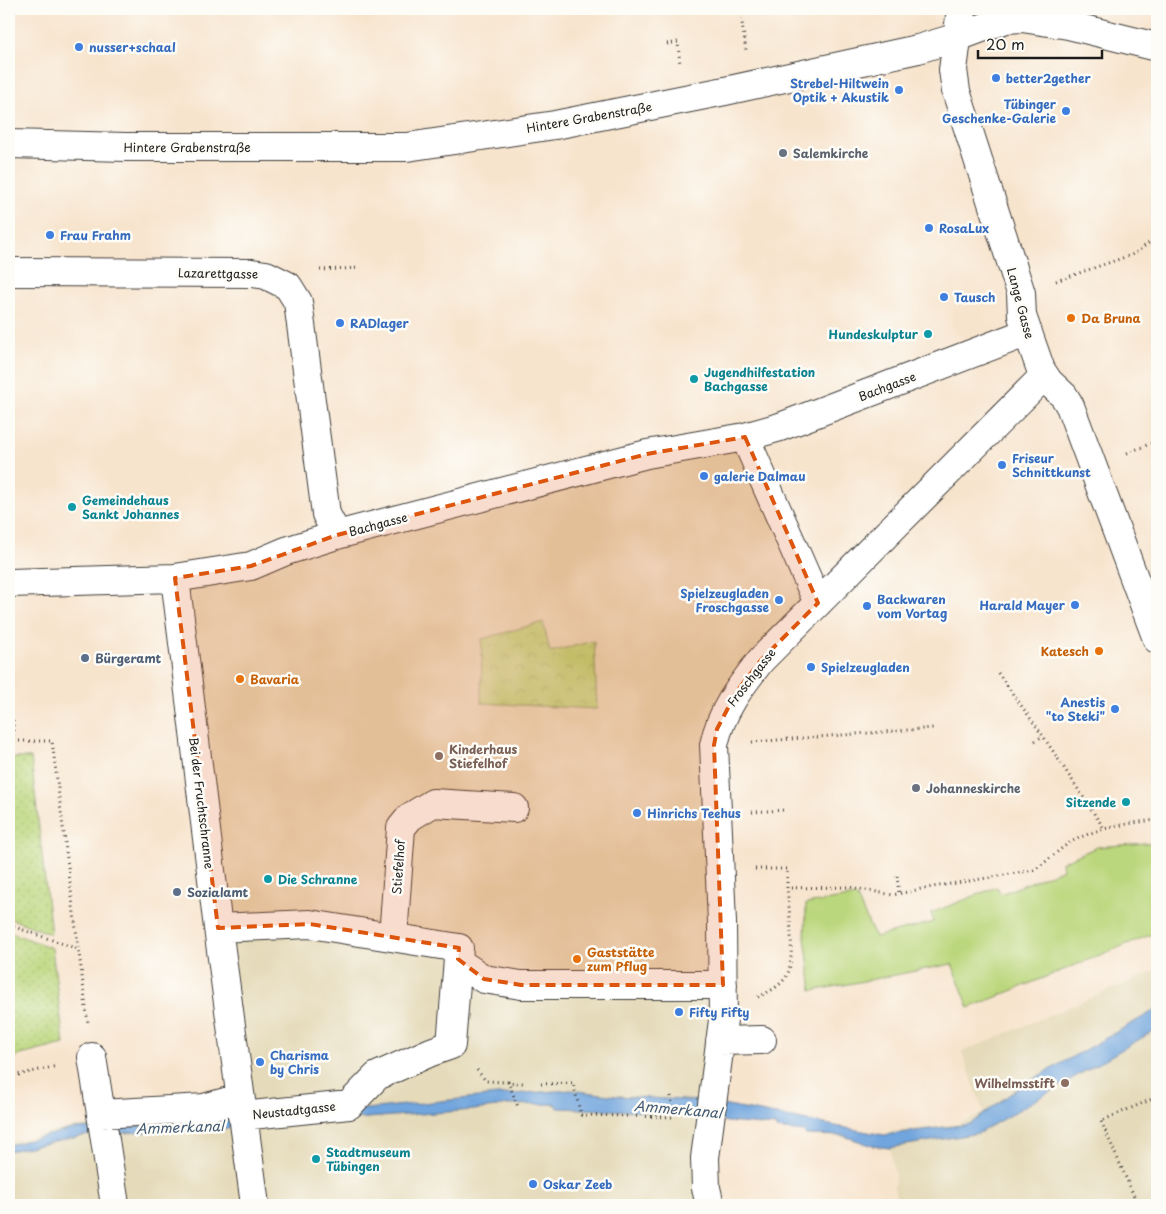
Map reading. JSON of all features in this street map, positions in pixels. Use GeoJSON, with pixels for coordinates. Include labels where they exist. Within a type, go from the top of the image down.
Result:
{"type":"FeatureCollection","features":[{"type":"Feature","properties":{"kind":"street","name":"Lange Gasse"},"geometry":{"type":"LineString","coordinates":[[961,9],[953,70],[956,92],[1020,293],[1022,316],[1044,376],[1064,396],[1070,406],[1156,630]]}},
{"type":"Feature","properties":{"kind":"street","name":"Hintere Grabenstraße"},"geometry":{"type":"LineString","coordinates":[[9,144],[126,147],[407,147],[556,124],[751,85],[918,49],[958,37],[999,21],[1022,18],[1068,25],[1157,47]]}},
{"type":"Feature","properties":{"kind":"street","name":"Lazarettgasse"},"geometry":{"type":"LineString","coordinates":[[9,272],[252,272],[266,275],[288,286],[298,302],[326,514],[337,535]]}},
{"type":"Feature","properties":{"kind":"street","name":"Bachgasse"},"geometry":{"type":"LineString","coordinates":[[9,583],[175,578],[251,566],[286,551],[337,535],[647,454],[745,437],[780,427],[1028,332]]}},
{"type":"Feature","properties":{"kind":"street","name":"Froschgasse"},"geometry":{"type":"LineString","coordinates":[[710,1205],[706,1188],[706,1158],[723,1020],[720,869],[714,745],[717,729],[725,710],[737,691],[761,660],[1044,376]]}},
{"type":"Feature","properties":{"kind":"street"},"geometry":{"type":"LineString","coordinates":[[745,437],[818,603]]}},
{"type":"Feature","properties":{"kind":"street","name":"Bei der Fruchtschranne"},"geometry":{"type":"LineString","coordinates":[[175,578],[218,928],[255,1205]]}},
{"type":"Feature","properties":{"kind":"street","name":"Stiefelhof"},"geometry":{"type":"LineString","coordinates":[[393,937],[401,828],[410,817],[433,803],[514,808]]}},
{"type":"Feature","properties":{"kind":"street"},"geometry":{"type":"LineString","coordinates":[[218,928],[310,924],[459,948],[451,1045]]}},
{"type":"Feature","properties":{"kind":"street"},"geometry":{"type":"LineString","coordinates":[[458,959],[463,965],[484,979],[521,985],[723,985]]}},
{"type":"Feature","properties":{"kind":"street"},"geometry":{"type":"LineString","coordinates":[[720,1041],[762,1040]]}},
{"type":"Feature","properties":{"kind":"street","name":"Neustadtgasse"},"geometry":{"type":"LineString","coordinates":[[102,1124],[204,1108],[243,1118],[349,1105],[377,1076],[451,1045]]}},
{"type":"Feature","properties":{"kind":"street"},"geometry":{"type":"LineString","coordinates":[[92,1057],[115,1205]]}},
{"type":"Feature","properties":{"kind":"path"},"geometry":{"type":"LineString","coordinates":[[740,9],[751,85]]}},
{"type":"Feature","properties":{"kind":"path"},"geometry":{"type":"LineString","coordinates":[[667,44],[678,42],[678,52]]}},
{"type":"Feature","properties":{"kind":"path"},"geometry":{"type":"LineString","coordinates":[[1020,293],[1134,254],[1157,237]]}},
{"type":"Feature","properties":{"kind":"path"},"geometry":{"type":"LineString","coordinates":[[998,673],[1043,736],[1105,830]]}},
{"type":"Feature","properties":{"kind":"path"},"geometry":{"type":"LineString","coordinates":[[9,1077],[92,1057],[52,741],[11,741],[13,720]]}},
{"type":"Feature","properties":{"kind":"path"},"geometry":{"type":"LineString","coordinates":[[775,741],[934,728]]}},
{"type":"Feature","properties":{"kind":"path"},"geometry":{"type":"LineString","coordinates":[[1035,741],[1043,736]]}},
{"type":"Feature","properties":{"kind":"path"},"geometry":{"type":"LineString","coordinates":[[765,812],[784,810]]}},
{"type":"Feature","properties":{"kind":"path"},"geometry":{"type":"LineString","coordinates":[[787,888],[849,886],[893,895],[1034,870],[1070,843],[1084,836],[1135,822],[1157,820]]}},
{"type":"Feature","properties":{"kind":"path"},"geometry":{"type":"LineString","coordinates":[[720,869],[787,869],[791,947],[789,963]]}},
{"type":"Feature","properties":{"kind":"path"},"geometry":{"type":"LineString","coordinates":[[897,876],[899,894]]}},
{"type":"Feature","properties":{"kind":"path"},"geometry":{"type":"LineString","coordinates":[[9,925],[78,949]]}},
{"type":"Feature","properties":{"kind":"path"},"geometry":{"type":"LineString","coordinates":[[451,1045],[486,1081],[524,1083]]}},
{"type":"Feature","properties":{"kind":"path"},"geometry":{"type":"LineString","coordinates":[[508,1081],[518,1108]]}},
{"type":"Feature","properties":{"kind":"path"},"geometry":{"type":"LineString","coordinates":[[541,1084],[573,1083],[581,1115],[674,1117],[712,1113]]}},
{"type":"Feature","properties":{"kind":"path"},"geometry":{"type":"LineString","coordinates":[[671,1096],[674,1117]]}},
{"type":"Feature","properties":{"kind":"path"},"geometry":{"type":"LineString","coordinates":[[1138,1205],[1100,1121],[1157,1098]]}},
{"type":"Feature","properties":{"kind":"highlighted area"},"geometry":{"type":"Polygon","coordinates":[[[745,437],[818,603],[761,660],[737,691],[717,729],[714,745],[723,985],[521,985],[484,979],[458,959],[459,948],[310,924],[218,928],[175,578],[251,566],[337,535],[647,454],[745,437]]]}},
{"type":"Feature","properties":{"kind":"shaded area"},"geometry":{"type":"Polygon","coordinates":[[[745,437],[818,603],[725,710],[710,1205],[255,1205],[175,578],[745,437]]]}},
{"type":"Feature","properties":{"kind":"shaded area","name":"Wilhelmsstift"},"geometry":{"type":"Polygon","coordinates":[[[1157,970],[1157,1205],[898,1205],[894,1188],[895,1174],[889,1132],[957,1124],[984,1113],[962,1052],[1157,970]]]}},
{"type":"Feature","properties":{"kind":"shaded area"},"geometry":{"type":"Polygon","coordinates":[[[233,1117],[246,1205],[9,1205],[9,1142],[72,1127],[233,1117]]]}},
{"type":"Feature","properties":{"kind":"green space"},"geometry":{"type":"Polygon","coordinates":[[[543,622],[550,652],[594,641],[597,709],[481,703],[482,639],[543,622]]]}},
{"type":"Feature","properties":{"kind":"green space"},"geometry":{"type":"Polygon","coordinates":[[[9,758],[31,758],[51,934],[9,918],[9,758]]]}},
{"type":"Feature","properties":{"kind":"green space"},"geometry":{"type":"Polygon","coordinates":[[[1157,842],[1157,932],[969,1008],[952,964],[812,991],[805,937],[806,904],[856,896],[875,937],[934,922],[931,913],[997,887],[1001,894],[1063,869],[1062,862],[1097,847],[1157,842]]]}},
{"type":"Feature","properties":{"kind":"green space"},"geometry":{"type":"Polygon","coordinates":[[[9,932],[52,948],[64,1044],[9,1058],[9,932]]]}},
{"type":"Feature","properties":{"kind":"water","name":"Ammerkanal"},"geometry":{"type":"Polygon","coordinates":[[[1157,1009],[1157,1029],[979,1133],[889,1148],[873,1146],[844,1136],[806,1135],[804,1132],[776,1129],[776,1126],[727,1122],[698,1114],[558,1108],[555,1104],[509,1105],[474,1110],[219,1129],[94,1134],[9,1151],[9,1145],[72,1129],[198,1123],[367,1109],[497,1095],[571,1090],[617,1096],[701,1101],[884,1135],[970,1124],[1021,1086],[1157,1009]]]}},
{"type":"Feature","properties":{"kind":"place","name":"nusser+schaal"},"geometry":{"type":"Point","coordinates":[79,47]}},
{"type":"Feature","properties":{"kind":"place","name":"better2gether"},"geometry":{"type":"Point","coordinates":[996,78]}},
{"type":"Feature","properties":{"kind":"place","name":"Strebel-Hiltwein Optik + Akustik"},"geometry":{"type":"Point","coordinates":[899,90]}},
{"type":"Feature","properties":{"kind":"place","name":"Tübinger Geschenke-Galerie"},"geometry":{"type":"Point","coordinates":[1066,111]}},
{"type":"Feature","properties":{"kind":"place","name":"Salemkirche"},"geometry":{"type":"Point","coordinates":[783,153]}},
{"type":"Feature","properties":{"kind":"place","name":"RosaLux"},"geometry":{"type":"Point","coordinates":[929,228]}},
{"type":"Feature","properties":{"kind":"place","name":"Frau Frahm"},"geometry":{"type":"Point","coordinates":[50,235]}},
{"type":"Feature","properties":{"kind":"place","name":"Tausch"},"geometry":{"type":"Point","coordinates":[944,297]}},
{"type":"Feature","properties":{"kind":"place","name":"Da Bruna"},"geometry":{"type":"Point","coordinates":[1071,318]}},
{"type":"Feature","properties":{"kind":"place","name":"RADlager"},"geometry":{"type":"Point","coordinates":[340,323]}},
{"type":"Feature","properties":{"kind":"place","name":"Hundeskulptur"},"geometry":{"type":"Point","coordinates":[928,334]}},
{"type":"Feature","properties":{"kind":"place","name":"Jugendhilfestation Bachgasse"},"geometry":{"type":"Point","coordinates":[694,379]}},
{"type":"Feature","properties":{"kind":"place","name":"Friseur Schnittkunst"},"geometry":{"type":"Point","coordinates":[1002,465]}},
{"type":"Feature","properties":{"kind":"place","name":"galerie Dalmau"},"geometry":{"type":"Point","coordinates":[704,476]}},
{"type":"Feature","properties":{"kind":"place","name":"Gemeindehaus Sankt Johannes"},"geometry":{"type":"Point","coordinates":[72,507]}},
{"type":"Feature","properties":{"kind":"place","name":"Spielzeugladen Froschgasse"},"geometry":{"type":"Point","coordinates":[779,600]}},
{"type":"Feature","properties":{"kind":"place","name":"Harald Mayer"},"geometry":{"type":"Point","coordinates":[1075,605]}},
{"type":"Feature","properties":{"kind":"place","name":"Backwaren vom Vortag"},"geometry":{"type":"Point","coordinates":[867,606]}},
{"type":"Feature","properties":{"kind":"place","name":"Katesch"},"geometry":{"type":"Point","coordinates":[1099,651]}},
{"type":"Feature","properties":{"kind":"place","name":"Bürgeramt"},"geometry":{"type":"Point","coordinates":[85,658]}},
{"type":"Feature","properties":{"kind":"place","name":"Spielzeugladen"},"geometry":{"type":"Point","coordinates":[811,667]}},
{"type":"Feature","properties":{"kind":"place","name":"Bavaria"},"geometry":{"type":"Point","coordinates":[240,679]}},
{"type":"Feature","properties":{"kind":"place","name":"Anestis \"to Steki\""},"geometry":{"type":"Point","coordinates":[1115,709]}},
{"type":"Feature","properties":{"kind":"place","name":"Kinderhaus Stiefelhof"},"geometry":{"type":"Point","coordinates":[439,756]}},
{"type":"Feature","properties":{"kind":"place","name":"Johanneskirche"},"geometry":{"type":"Point","coordinates":[916,788]}},
{"type":"Feature","properties":{"kind":"place","name":"Sitzende"},"geometry":{"type":"Point","coordinates":[1126,802]}},
{"type":"Feature","properties":{"kind":"place","name":"Hinrichs Teehus"},"geometry":{"type":"Point","coordinates":[637,813]}},
{"type":"Feature","properties":{"kind":"place","name":"Die Schranne"},"geometry":{"type":"Point","coordinates":[268,879]}},
{"type":"Feature","properties":{"kind":"place","name":"Sozialamt"},"geometry":{"type":"Point","coordinates":[177,892]}},
{"type":"Feature","properties":{"kind":"place","name":"Gaststätte zum Pflug"},"geometry":{"type":"Point","coordinates":[577,959]}},
{"type":"Feature","properties":{"kind":"place","name":"Fifty Fifty"},"geometry":{"type":"Point","coordinates":[679,1012]}},
{"type":"Feature","properties":{"kind":"place","name":"Charisma by Chris"},"geometry":{"type":"Point","coordinates":[260,1062]}},
{"type":"Feature","properties":{"kind":"place","name":"Wilhelmsstift"},"geometry":{"type":"Point","coordinates":[1065,1083]}},
{"type":"Feature","properties":{"kind":"place","name":"Stadtmuseum Tübingen"},"geometry":{"type":"Point","coordinates":[316,1159]}},
{"type":"Feature","properties":{"kind":"place","name":"Oskar Zeeb"},"geometry":{"type":"Point","coordinates":[533,1184]}}]}
